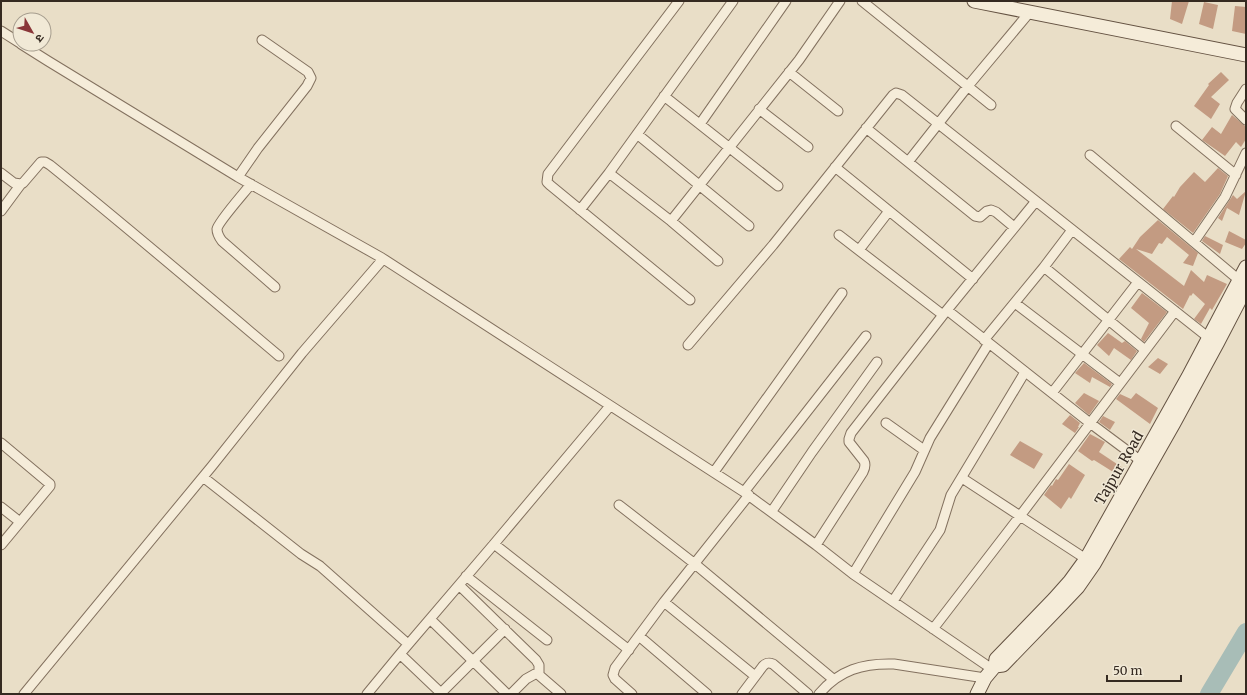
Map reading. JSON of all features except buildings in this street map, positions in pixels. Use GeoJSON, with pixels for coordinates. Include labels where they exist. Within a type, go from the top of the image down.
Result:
{"type":"FeatureCollection","features":[{"type":"Feature","properties":{"kind":"main road"},"geometry":{"type":"LineString","coordinates":[[974,1],[1246,55]]}},
{"type":"Feature","properties":{"kind":"main road","name":"Tajpur Road"},"geometry":{"type":"LineString","coordinates":[[991,671],[1003,665],[1061,605],[1078,587],[1094,564],[1150,466],[1204,357],[1243,284],[1246,267]]}},
{"type":"Feature","properties":{"kind":"main road","name":"Tajpur Road"},"geometry":{"type":"LineString","coordinates":[[977,694],[991,671],[996,659],[1054,599],[1070,581],[1086,559],[1141,462],[1204,357],[1209,338],[1243,284]]}},
{"type":"Feature","properties":{"kind":"street"},"geometry":{"type":"LineString","coordinates":[[679,1],[548,174],[547,182],[690,300]]}},
{"type":"Feature","properties":{"kind":"street"},"geometry":{"type":"LineString","coordinates":[[580,210],[733,1]]}},
{"type":"Feature","properties":{"kind":"street"},"geometry":{"type":"LineString","coordinates":[[700,124],[786,1]]}},
{"type":"Feature","properties":{"kind":"street"},"geometry":{"type":"LineString","coordinates":[[671,221],[804,53],[840,1]]}},
{"type":"Feature","properties":{"kind":"street"},"geometry":{"type":"LineString","coordinates":[[862,1],[991,104]]}},
{"type":"Feature","properties":{"kind":"street"},"geometry":{"type":"LineString","coordinates":[[908,162],[968,86],[1029,13]]}},
{"type":"Feature","properties":{"kind":"street"},"geometry":{"type":"LineString","coordinates":[[1,31],[12,38]]}},
{"type":"Feature","properties":{"kind":"street"},"geometry":{"type":"LineString","coordinates":[[238,177],[258,148],[307,86],[311,78],[308,72],[262,40]]}},
{"type":"Feature","properties":{"kind":"street"},"geometry":{"type":"LineString","coordinates":[[34,52],[238,177],[383,259],[747,493],[853,574],[991,671]]}},
{"type":"Feature","properties":{"kind":"street"},"geometry":{"type":"LineString","coordinates":[[789,72],[838,112]]}},
{"type":"Feature","properties":{"kind":"street"},"geometry":{"type":"LineString","coordinates":[[1246,89],[1235,108],[1246,120]]}},
{"type":"Feature","properties":{"kind":"street"},"geometry":{"type":"LineString","coordinates":[[688,345],[896,93],[902,95],[938,123],[1209,338]]}},
{"type":"Feature","properties":{"kind":"street"},"geometry":{"type":"LineString","coordinates":[[664,96],[778,186]]}},
{"type":"Feature","properties":{"kind":"street"},"geometry":{"type":"LineString","coordinates":[[760,109],[808,147]]}},
{"type":"Feature","properties":{"kind":"street"},"geometry":{"type":"LineString","coordinates":[[1176,126],[1236,175]]}},
{"type":"Feature","properties":{"kind":"street"},"geometry":{"type":"LineString","coordinates":[[866,128],[976,216],[980,217],[989,210],[994,211],[1014,227]]}},
{"type":"Feature","properties":{"kind":"street"},"geometry":{"type":"LineString","coordinates":[[637,134],[749,226]]}},
{"type":"Feature","properties":{"kind":"street"},"geometry":{"type":"LineString","coordinates":[[1194,242],[1225,197],[1246,154]]}},
{"type":"Feature","properties":{"kind":"street"},"geometry":{"type":"LineString","coordinates":[[1090,155],[1243,284]]}},
{"type":"Feature","properties":{"kind":"street"},"geometry":{"type":"LineString","coordinates":[[1,211],[21,184],[24,183],[41,162],[45,162],[119,220],[279,356]]}},
{"type":"Feature","properties":{"kind":"street"},"geometry":{"type":"LineString","coordinates":[[835,167],[972,279]]}},
{"type":"Feature","properties":{"kind":"street"},"geometry":{"type":"LineString","coordinates":[[1,173],[14,182],[21,184]]}},
{"type":"Feature","properties":{"kind":"street"},"geometry":{"type":"LineString","coordinates":[[608,173],[671,221],[718,261]]}},
{"type":"Feature","properties":{"kind":"street"},"geometry":{"type":"LineString","coordinates":[[251,184],[220,223],[217,232],[222,241],[275,287]]}},
{"type":"Feature","properties":{"kind":"street"},"geometry":{"type":"LineString","coordinates":[[816,545],[865,468],[864,461],[849,442],[851,433],[972,279],[1036,201]]}},
{"type":"Feature","properties":{"kind":"street"},"geometry":{"type":"LineString","coordinates":[[860,250],[889,211]]}},
{"type":"Feature","properties":{"kind":"street"},"geometry":{"type":"LineString","coordinates":[[853,574],[911,478],[930,438],[986,341],[1072,230]]}},
{"type":"Feature","properties":{"kind":"street"},"geometry":{"type":"LineString","coordinates":[[839,235],[945,313],[986,341],[1141,462]]}},
{"type":"Feature","properties":{"kind":"street"},"geometry":{"type":"LineString","coordinates":[[24,694],[204,477],[302,353],[383,259]]}},
{"type":"Feature","properties":{"kind":"street"},"geometry":{"type":"LineString","coordinates":[[1044,267],[1145,350]]}},
{"type":"Feature","properties":{"kind":"street"},"geometry":{"type":"LineString","coordinates":[[1052,393],[1138,282]]}},
{"type":"Feature","properties":{"kind":"street"},"geometry":{"type":"LineString","coordinates":[[714,472],[842,294]]}},
{"type":"Feature","properties":{"kind":"street"},"geometry":{"type":"LineString","coordinates":[[1015,303],[1120,383]]}},
{"type":"Feature","properties":{"kind":"street"},"geometry":{"type":"LineString","coordinates":[[933,629],[1175,311]]}},
{"type":"Feature","properties":{"kind":"street"},"geometry":{"type":"LineString","coordinates":[[632,694],[618,682],[613,675],[615,668],[866,336]]}},
{"type":"Feature","properties":{"kind":"street"},"geometry":{"type":"LineString","coordinates":[[772,512],[812,452],[876,362]]}},
{"type":"Feature","properties":{"kind":"street"},"geometry":{"type":"LineString","coordinates":[[893,601],[940,530],[951,495],[1025,372]]}},
{"type":"Feature","properties":{"kind":"street"},"geometry":{"type":"LineString","coordinates":[[371,693],[408,644],[610,406]]}},
{"type":"Feature","properties":{"kind":"street"},"geometry":{"type":"LineString","coordinates":[[886,424],[924,450]]}},
{"type":"Feature","properties":{"kind":"street"},"geometry":{"type":"LineString","coordinates":[[1,443],[50,484],[50,486],[1,545]]}},
{"type":"Feature","properties":{"kind":"street"},"geometry":{"type":"LineString","coordinates":[[204,477],[302,554],[320,566],[408,644]]}},
{"type":"Feature","properties":{"kind":"street"},"geometry":{"type":"LineString","coordinates":[[962,478],[1086,559]]}},
{"type":"Feature","properties":{"kind":"street"},"geometry":{"type":"LineString","coordinates":[[619,505],[695,564],[834,679]]}},
{"type":"Feature","properties":{"kind":"street"},"geometry":{"type":"LineString","coordinates":[[1,507],[20,522]]}},
{"type":"Feature","properties":{"kind":"street"},"geometry":{"type":"LineString","coordinates":[[494,544],[628,650]]}},
{"type":"Feature","properties":{"kind":"street"},"geometry":{"type":"LineString","coordinates":[[466,576],[546,640]]}},
{"type":"Feature","properties":{"kind":"street"},"geometry":{"type":"LineString","coordinates":[[458,585],[536,660],[539,665],[539,675]]}},
{"type":"Feature","properties":{"kind":"street"},"geometry":{"type":"LineString","coordinates":[[664,602],[755,676]]}},
{"type":"Feature","properties":{"kind":"street"},"geometry":{"type":"LineString","coordinates":[[430,619],[506,694]]}},
{"type":"Feature","properties":{"kind":"street"},"geometry":{"type":"LineString","coordinates":[[400,654],[442,693],[505,629]]}},
{"type":"Feature","properties":{"kind":"street"},"geometry":{"type":"LineString","coordinates":[[639,636],[707,694]]}},
{"type":"Feature","properties":{"kind":"street"},"geometry":{"type":"LineString","coordinates":[[742,694],[766,663],[773,664],[808,694]]}},
{"type":"Feature","properties":{"kind":"street"},"geometry":{"type":"LineString","coordinates":[[819,694],[834,679],[852,670],[879,663],[991,671]]}},
{"type":"Feature","properties":{"kind":"street"},"geometry":{"type":"LineString","coordinates":[[511,694],[519,685],[535,674],[539,675],[561,694]]}},
{"type":"Feature","properties":{"kind":"waterway"},"geometry":{"type":"LineString","coordinates":[[1209,694],[1246,632]]}}]}
